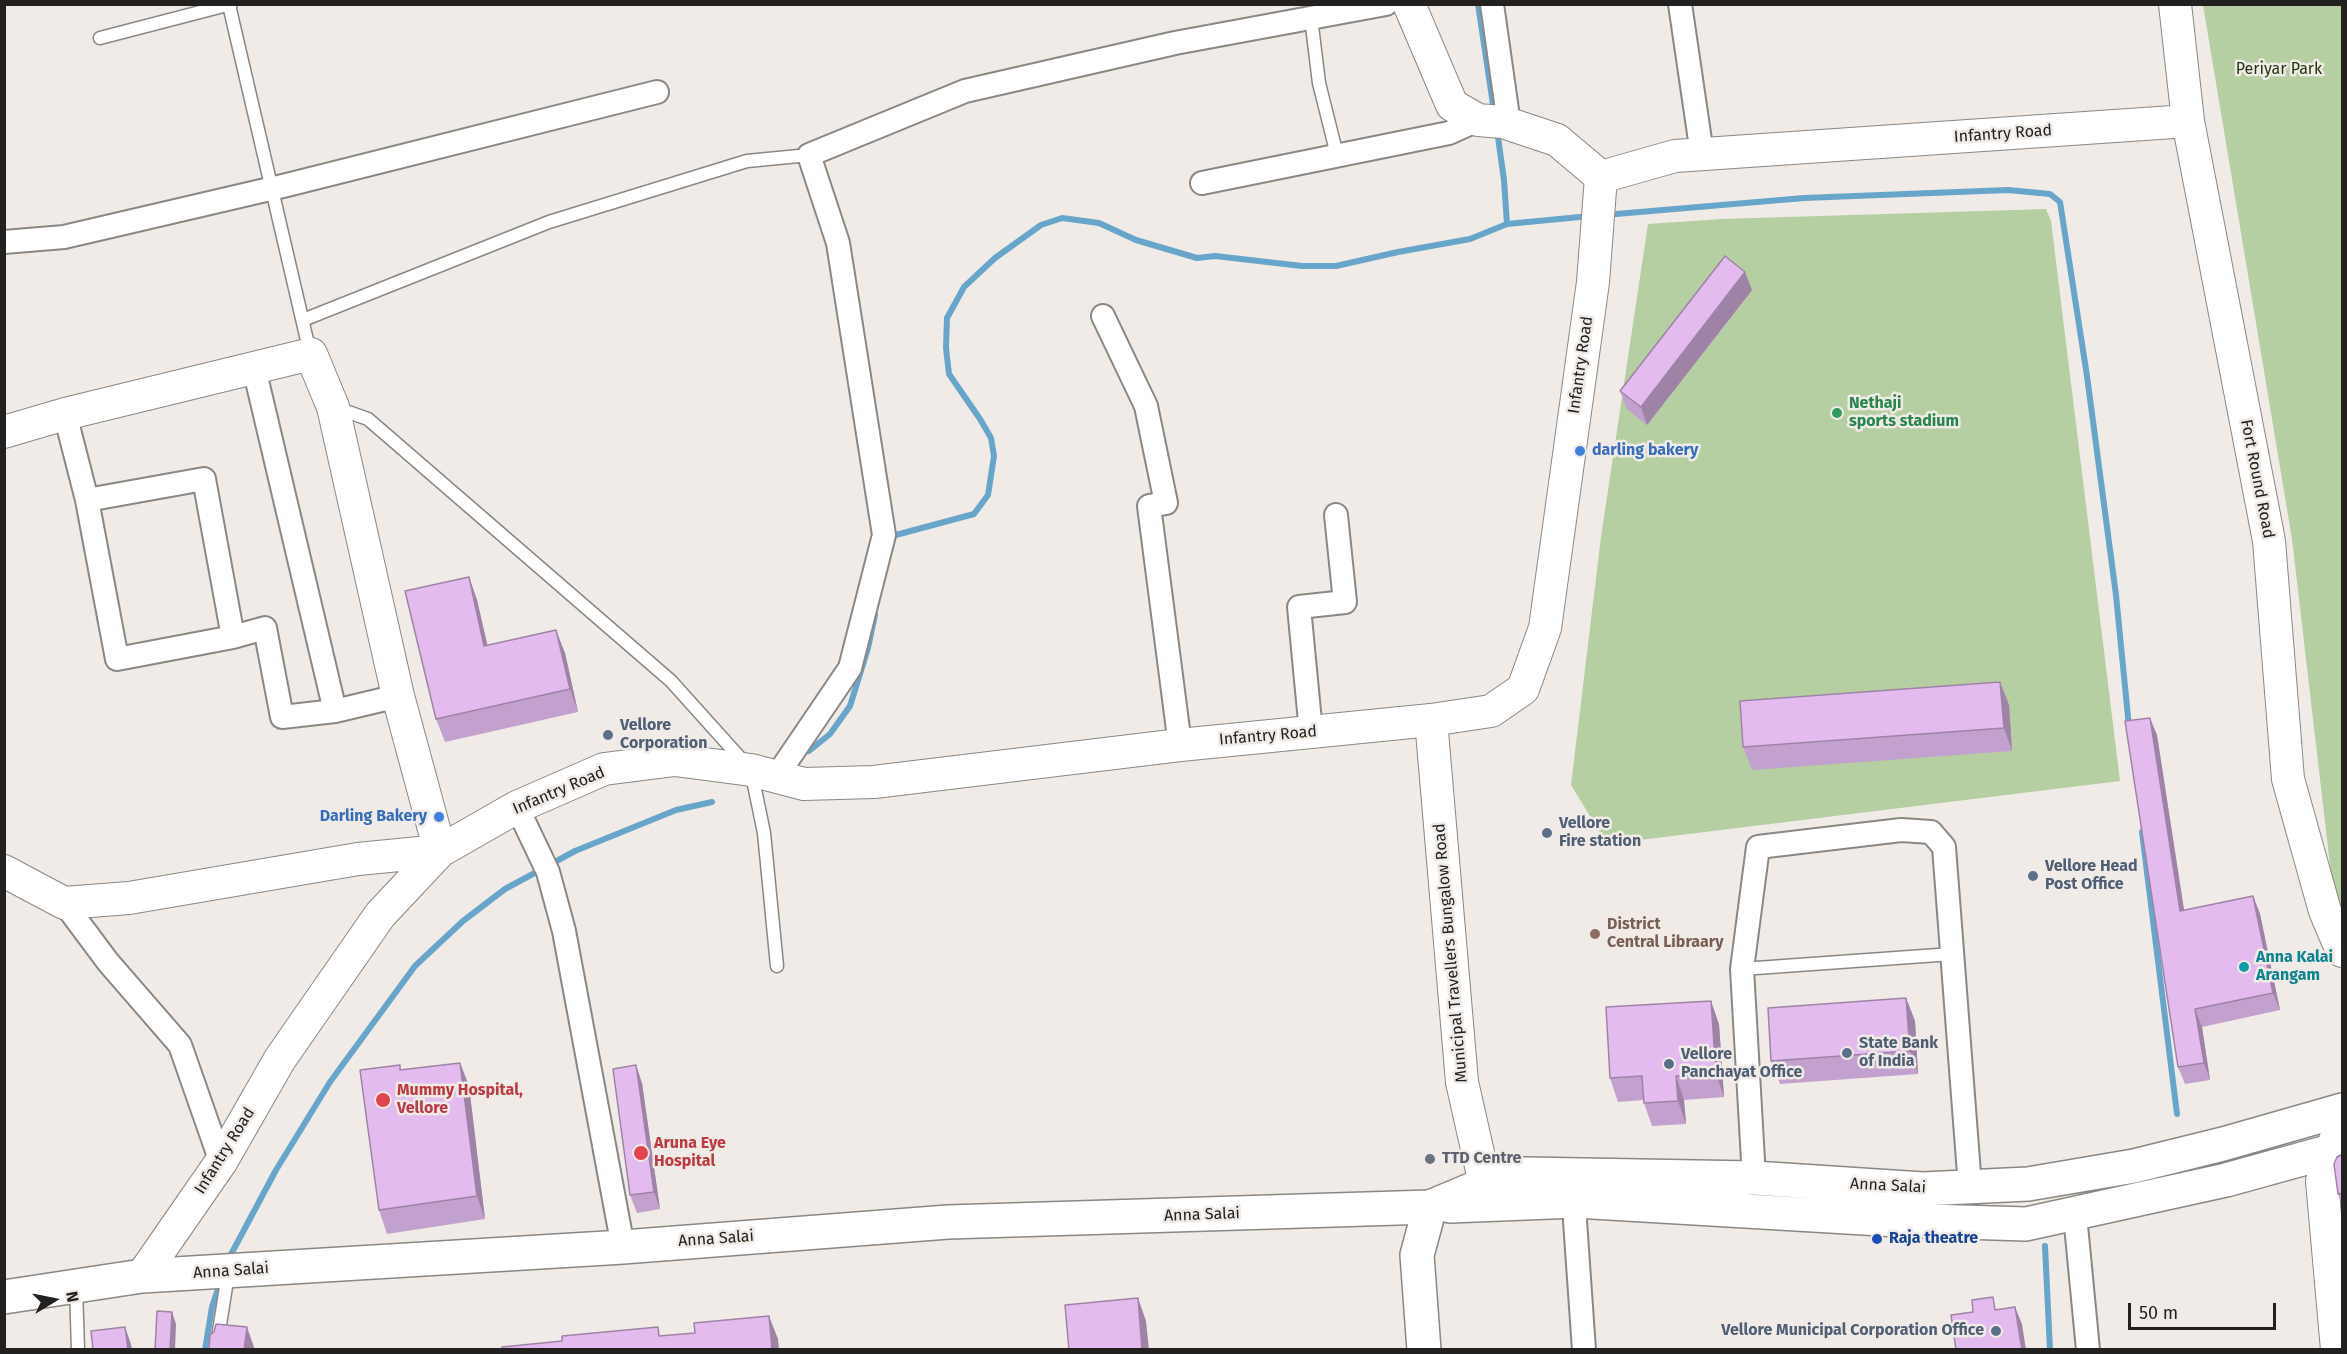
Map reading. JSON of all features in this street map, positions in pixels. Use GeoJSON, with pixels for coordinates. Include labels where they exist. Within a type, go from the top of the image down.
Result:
{"type":"FeatureCollection","features":[{"type":"Feature","properties":{"kind":"main road","name":"Anna Salai"},"geometry":{"type":"LineString","coordinates":[[1430,1207],[1485,1184],[1525,1174],[1754,1178],[1923,1189],[2028,1184],[2134,1166],[2343,1110]]}},
{"type":"Feature","properties":{"kind":"main road","name":"Anna Salai"},"geometry":{"type":"LineString","coordinates":[[4,1297],[142,1276],[623,1247],[948,1222],[1576,1201],[1898,1220],[2026,1224],[2226,1180],[2337,1150]]}},
{"type":"Feature","properties":{"kind":"main road"},"geometry":{"type":"LineString","coordinates":[[1424,1350],[1417,1255],[1430,1207]]}},
{"type":"Feature","properties":{"kind":"street"},"geometry":{"type":"LineString","coordinates":[[763,773],[850,668],[884,535],[838,243],[809,155],[965,92],[1175,43],[1386,4]]}},
{"type":"Feature","properties":{"kind":"street"},"geometry":{"type":"LineString","coordinates":[[1408,4],[1452,105],[1478,120],[1509,124],[1557,140],[1601,177]]}},
{"type":"Feature","properties":{"kind":"street"},"geometry":{"type":"LineString","coordinates":[[1492,4],[1509,124]]}},
{"type":"Feature","properties":{"kind":"street"},"geometry":{"type":"LineString","coordinates":[[1680,4],[1702,154]]}},
{"type":"Feature","properties":{"kind":"street","name":"Fort Round Road"},"geometry":{"type":"LineString","coordinates":[[2175,4],[2188,122],[2269,541],[2288,779],[2325,911],[2343,951]]}},
{"type":"Feature","properties":{"kind":"street"},"geometry":{"type":"LineString","coordinates":[[4,242],[64,237],[272,188],[657,92]]}},
{"type":"Feature","properties":{"kind":"street"},"geometry":{"type":"LineString","coordinates":[[1202,183],[1449,133],[1478,120]]}},
{"type":"Feature","properties":{"kind":"street","name":"Infantry Road"},"geometry":{"type":"LineString","coordinates":[[142,1276],[221,1162],[280,1059],[380,915],[440,851],[517,807],[604,770],[675,760],[763,773],[804,784],[873,782],[1180,744],[1431,720],[1491,711],[1523,689],[1545,628],[1593,282],[1601,177],[1675,156],[2188,122]]}},
{"type":"Feature","properties":{"kind":"street"},"geometry":{"type":"LineString","coordinates":[[1103,316],[1146,406],[1166,503],[1149,506],[1180,744]]}},
{"type":"Feature","properties":{"kind":"street"},"geometry":{"type":"LineString","coordinates":[[4,432],[65,414],[311,354],[333,407],[398,696],[440,851],[358,859],[129,898],[64,903]]}},
{"type":"Feature","properties":{"kind":"street"},"geometry":{"type":"LineString","coordinates":[[254,368],[335,711]]}},
{"type":"Feature","properties":{"kind":"street"},"geometry":{"type":"LineString","coordinates":[[65,414],[87,500],[117,659],[233,637],[266,628],[282,717],[335,711],[398,696]]}},
{"type":"Feature","properties":{"kind":"street"},"geometry":{"type":"LineString","coordinates":[[87,500],[204,479],[233,637]]}},
{"type":"Feature","properties":{"kind":"street"},"geometry":{"type":"LineString","coordinates":[[1311,732],[1299,607],[1345,602],[1336,515]]}},
{"type":"Feature","properties":{"kind":"street","name":"Municipal Travellers Bungalow Road"},"geometry":{"type":"LineString","coordinates":[[1431,720],[1462,1082],[1485,1184]]}},
{"type":"Feature","properties":{"kind":"street"},"geometry":{"type":"LineString","coordinates":[[517,807],[548,872],[564,931],[623,1247]]}},
{"type":"Feature","properties":{"kind":"street"},"geometry":{"type":"LineString","coordinates":[[1754,1178],[1742,969],[1758,846],[1900,830],[1931,832],[1944,847],[1970,1187]]}},
{"type":"Feature","properties":{"kind":"street"},"geometry":{"type":"LineString","coordinates":[[4,871],[64,903],[108,962],[180,1046],[221,1162]]}},
{"type":"Feature","properties":{"kind":"street"},"geometry":{"type":"LineString","coordinates":[[2337,1350],[2322,1181],[2337,1150],[2343,1119]]}},
{"type":"Feature","properties":{"kind":"street"},"geometry":{"type":"LineString","coordinates":[[1576,1201],[1575,1221],[1584,1350]]}},
{"type":"Feature","properties":{"kind":"street"},"geometry":{"type":"LineString","coordinates":[[2075,1215],[2088,1350]]}},
{"type":"Feature","properties":{"kind":"lane"},"geometry":{"type":"LineString","coordinates":[[100,38],[230,5],[311,354]]}},
{"type":"Feature","properties":{"kind":"lane"},"geometry":{"type":"LineString","coordinates":[[1311,18],[1319,83],[1337,155]]}},
{"type":"Feature","properties":{"kind":"lane"},"geometry":{"type":"LineString","coordinates":[[303,320],[549,222],[747,161],[809,155]]}},
{"type":"Feature","properties":{"kind":"lane"},"geometry":{"type":"LineString","coordinates":[[333,407],[368,419],[663,674],[763,773],[764,833],[777,966]]}},
{"type":"Feature","properties":{"kind":"lane"},"geometry":{"type":"LineString","coordinates":[[1742,969],[1952,954]]}},
{"type":"Feature","properties":{"kind":"lane"},"geometry":{"type":"LineString","coordinates":[[216,1350],[228,1271]]}},
{"type":"Feature","properties":{"kind":"lane"},"geometry":{"type":"LineString","coordinates":[[76,1286],[78,1350]]}},
{"type":"Feature","properties":{"kind":"green space","name":"Periyar Park"},"geometry":{"type":"Polygon","coordinates":[[[2203,5],[2342,5],[2342,928],[2335,908],[2292,539],[2203,5]]]}},
{"type":"Feature","properties":{"kind":"green space"},"geometry":{"type":"Polygon","coordinates":[[[2046,209],[2051,221],[2120,781],[1607,844],[1571,785],[1601,537],[1648,224],[1722,219],[2046,209]]]}},
{"type":"Feature","properties":{"kind":"building"},"geometry":{"type":"Polygon","coordinates":[[[1725,256],[1745,272],[1641,407],[1620,391],[1725,256]]]}},
{"type":"Feature","properties":{"kind":"building"},"geometry":{"type":"Polygon","coordinates":[[[469,577],[484,646],[556,630],[570,689],[436,719],[405,591],[469,577]]]}},
{"type":"Feature","properties":{"kind":"building"},"geometry":{"type":"Polygon","coordinates":[[[2000,682],[2004,728],[1743,747],[1740,701],[2000,682]]]}},
{"type":"Feature","properties":{"kind":"building"},"geometry":{"type":"Polygon","coordinates":[[[2150,718],[2180,911],[2253,896],[2273,993],[2195,1009],[2204,1063],[2178,1067],[2125,721],[2150,718]]]}},
{"type":"Feature","properties":{"kind":"building"},"geometry":{"type":"Polygon","coordinates":[[[1906,998],[1910,1051],[1771,1061],[1768,1008],[1906,998]]]}},
{"type":"Feature","properties":{"kind":"building","name":"Vellore Panchayat Office"},"geometry":{"type":"Polygon","coordinates":[[[1711,1001],[1716,1074],[1676,1076],[1678,1101],[1644,1103],[1642,1076],[1610,1078],[1606,1007],[1711,1001]]]}},
{"type":"Feature","properties":{"kind":"building"},"geometry":{"type":"Polygon","coordinates":[[[460,1063],[477,1196],[379,1210],[360,1070],[400,1065],[400,1070],[460,1063]]]}},
{"type":"Feature","properties":{"kind":"building"},"geometry":{"type":"Polygon","coordinates":[[[636,1065],[654,1192],[630,1195],[613,1069],[636,1065]]]}},
{"type":"Feature","properties":{"kind":"building"},"geometry":{"type":"Polygon","coordinates":[[[2343,1154],[2343,1193],[2338,1194],[2334,1164],[2337,1157],[2343,1154]]]}},
{"type":"Feature","properties":{"kind":"building"},"geometry":{"type":"Polygon","coordinates":[[[1993,1297],[1995,1310],[2015,1307],[2022,1350],[1956,1350],[1951,1315],[1973,1312],[1972,1300],[1993,1297]]]}},
{"type":"Feature","properties":{"kind":"building"},"geometry":{"type":"Polygon","coordinates":[[[1138,1298],[1142,1350],[1069,1350],[1065,1305],[1138,1298]]]}},
{"type":"Feature","properties":{"kind":"building"},"geometry":{"type":"Polygon","coordinates":[[[157,1311],[172,1312],[170,1350],[155,1350],[157,1311]]]}},
{"type":"Feature","properties":{"kind":"building"},"geometry":{"type":"Polygon","coordinates":[[[769,1316],[772,1350],[502,1350],[502,1347],[562,1341],[562,1336],[658,1327],[659,1336],[695,1333],[694,1323],[769,1316]]]}},
{"type":"Feature","properties":{"kind":"building"},"geometry":{"type":"Polygon","coordinates":[[[216,1324],[247,1327],[244,1350],[209,1350],[210,1335],[214,1332],[216,1324]]]}},
{"type":"Feature","properties":{"kind":"building"},"geometry":{"type":"Polygon","coordinates":[[[125,1327],[128,1350],[93,1350],[91,1331],[125,1327]]]}},
{"type":"Feature","properties":{"kind":"waterway"},"geometry":{"type":"LineString","coordinates":[[1478,4],[1494,111]]}},
{"type":"Feature","properties":{"kind":"waterway"},"geometry":{"type":"LineString","coordinates":[[891,540],[892,536],[974,514],[988,495],[994,456],[991,438],[949,374],[946,348],[947,318],[964,287],[995,258],[1041,225],[1062,218],[1099,223],[1136,240],[1197,258],[1215,256],[1302,266],[1336,266],[1470,239],[1507,224],[1497,130]]}},
{"type":"Feature","properties":{"kind":"waterway"},"geometry":{"type":"LineString","coordinates":[[1616,214],[1804,198],[2008,190],[2050,194],[2060,202],[2087,376],[2116,595],[2129,727]]}},
{"type":"Feature","properties":{"kind":"waterway"},"geometry":{"type":"LineString","coordinates":[[1507,224],[1580,217]]}},
{"type":"Feature","properties":{"kind":"waterway"},"geometry":{"type":"LineString","coordinates":[[809,751],[830,734],[850,706],[868,648],[875,615]]}},
{"type":"Feature","properties":{"kind":"waterway"},"geometry":{"type":"LineString","coordinates":[[551,864],[575,851],[676,810],[712,802]]}},
{"type":"Feature","properties":{"kind":"waterway"},"geometry":{"type":"LineString","coordinates":[[2142,832],[2177,1114]]}},
{"type":"Feature","properties":{"kind":"waterway"},"geometry":{"type":"LineString","coordinates":[[228,1260],[276,1170],[330,1082],[415,966],[463,921],[505,889],[542,869]]}},
{"type":"Feature","properties":{"kind":"waterway"},"geometry":{"type":"LineString","coordinates":[[2045,1246],[2050,1350]]}},
{"type":"Feature","properties":{"kind":"waterway"},"geometry":{"type":"LineString","coordinates":[[205,1350],[212,1307],[220,1283]]}},
{"type":"Feature","properties":{"kind":"place","name":"Nethaji sports stadium"},"geometry":{"type":"Point","coordinates":[1837,413]}},
{"type":"Feature","properties":{"kind":"place","name":"darling bakery"},"geometry":{"type":"Point","coordinates":[1580,451]}},
{"type":"Feature","properties":{"kind":"place","name":"Vellore Corporation"},"geometry":{"type":"Point","coordinates":[608,735]}},
{"type":"Feature","properties":{"kind":"place","name":"Darling Bakery"},"geometry":{"type":"Point","coordinates":[439,817]}},
{"type":"Feature","properties":{"kind":"place","name":"Vellore Fire station"},"geometry":{"type":"Point","coordinates":[1547,833]}},
{"type":"Feature","properties":{"kind":"place","name":"Vellore Head Post Office"},"geometry":{"type":"Point","coordinates":[2033,876]}},
{"type":"Feature","properties":{"kind":"place","name":"District Central Libraary"},"geometry":{"type":"Point","coordinates":[1595,934]}},
{"type":"Feature","properties":{"kind":"place","name":"Anna Kalai Arangam"},"geometry":{"type":"Point","coordinates":[2244,967]}},
{"type":"Feature","properties":{"kind":"place","name":"State Bank of India"},"geometry":{"type":"Point","coordinates":[1847,1053]}},
{"type":"Feature","properties":{"kind":"place","name":"Vellore Panchayat Office"},"geometry":{"type":"Point","coordinates":[1669,1064]}},
{"type":"Feature","properties":{"kind":"place","name":"Mummy Hospital, Vellore"},"geometry":{"type":"Point","coordinates":[383,1100]}},
{"type":"Feature","properties":{"kind":"place","name":"Aruna Eye Hospital"},"geometry":{"type":"Point","coordinates":[641,1153]}},
{"type":"Feature","properties":{"kind":"place","name":"TTD Centre"},"geometry":{"type":"Point","coordinates":[1430,1159]}},
{"type":"Feature","properties":{"kind":"place","name":"Raja theatre"},"geometry":{"type":"Point","coordinates":[1877,1239]}},
{"type":"Feature","properties":{"kind":"place","name":"Vellore Municipal Corporation Office"},"geometry":{"type":"Point","coordinates":[1996,1331]}}]}
